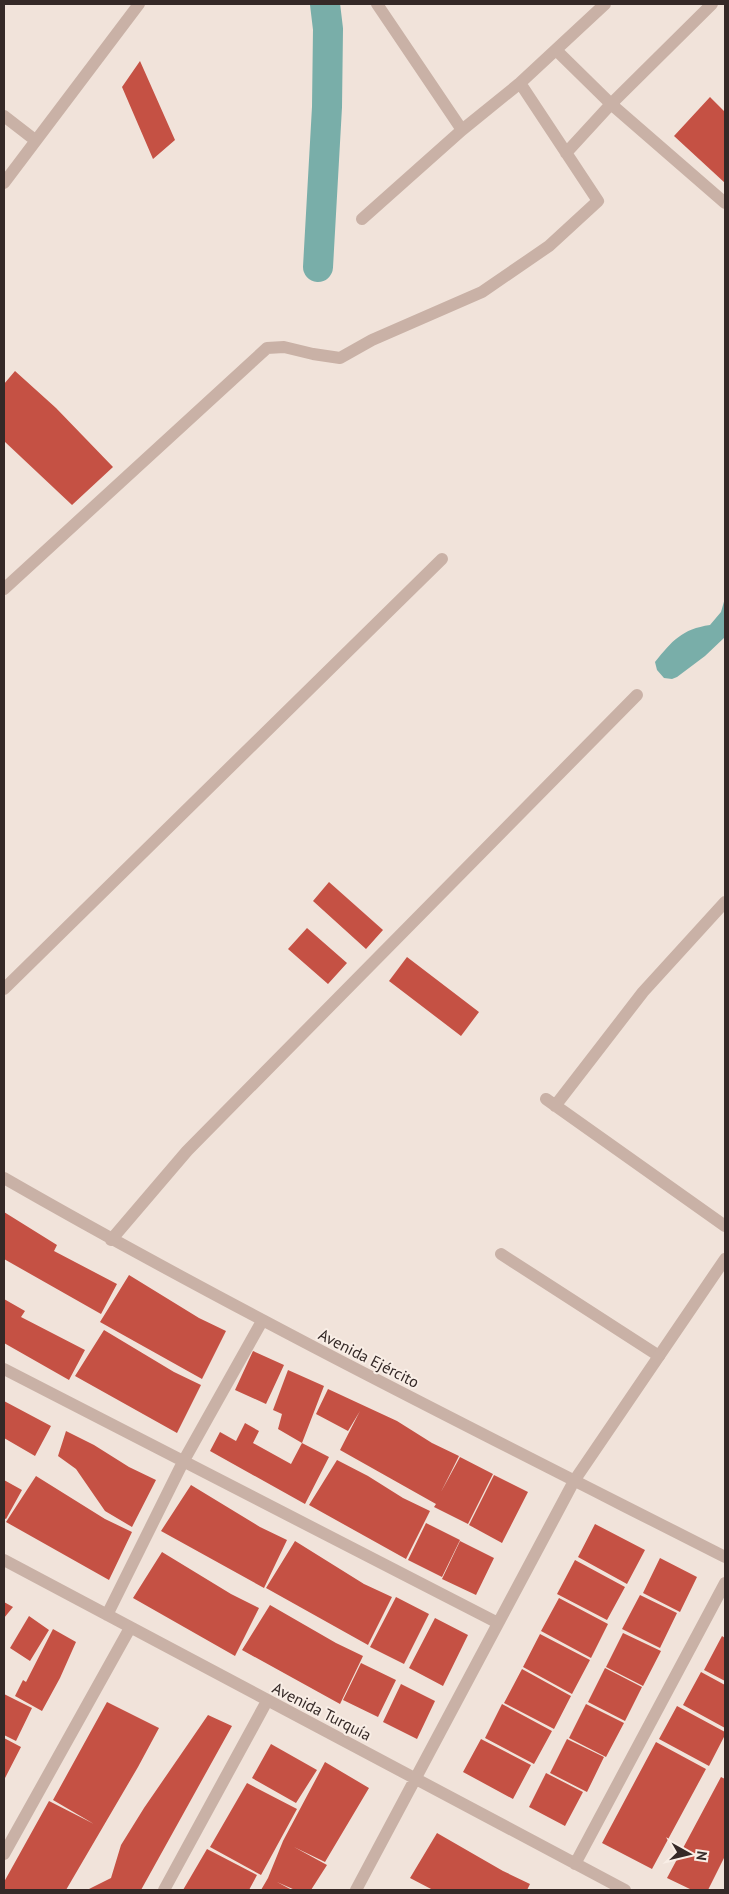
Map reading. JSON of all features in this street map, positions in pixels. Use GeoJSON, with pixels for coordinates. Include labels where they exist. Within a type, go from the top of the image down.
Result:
{"type":"FeatureCollection","features":[{"type":"Feature","properties":{"kind":"street"},"geometry":{"type":"LineString","coordinates":[[4,183],[140,4]]}},
{"type":"Feature","properties":{"kind":"street"},"geometry":{"type":"LineString","coordinates":[[377,4],[462,130]]}},
{"type":"Feature","properties":{"kind":"street"},"geometry":{"type":"LineString","coordinates":[[362,219],[556,50],[591,9],[605,4]]}},
{"type":"Feature","properties":{"kind":"street"},"geometry":{"type":"LineString","coordinates":[[566,153],[611,104],[712,4]]}},
{"type":"Feature","properties":{"kind":"street"},"geometry":{"type":"LineString","coordinates":[[556,50],[611,104],[725,203]]}},
{"type":"Feature","properties":{"kind":"street"},"geometry":{"type":"LineString","coordinates":[[4,589],[267,348],[284,347],[340,358],[372,340],[482,292],[549,246],[598,200],[520,83]]}},
{"type":"Feature","properties":{"kind":"street"},"geometry":{"type":"LineString","coordinates":[[4,116],[35,140]]}},
{"type":"Feature","properties":{"kind":"street"},"geometry":{"type":"LineString","coordinates":[[4,989],[442,559]]}},
{"type":"Feature","properties":{"kind":"street"},"geometry":{"type":"LineString","coordinates":[[111,1240],[187,1151],[637,695]]}},
{"type":"Feature","properties":{"kind":"street"},"geometry":{"type":"LineString","coordinates":[[725,902],[644,992],[551,1103],[725,1226]]}},
{"type":"Feature","properties":{"kind":"street","name":"Avenida Ejército"},"geometry":{"type":"LineString","coordinates":[[4,1178],[111,1240],[262,1321],[725,1557]]}},
{"type":"Feature","properties":{"kind":"street"},"geometry":{"type":"LineString","coordinates":[[501,1254],[659,1356]]}},
{"type":"Feature","properties":{"kind":"street"},"geometry":{"type":"LineString","coordinates":[[356,1890],[574,1480],[725,1259]]}},
{"type":"Feature","properties":{"kind":"street"},"geometry":{"type":"LineString","coordinates":[[107,1615],[183,1462],[262,1321]]}},
{"type":"Feature","properties":{"kind":"street"},"geometry":{"type":"LineString","coordinates":[[4,1369],[498,1623]]}},
{"type":"Feature","properties":{"kind":"street","name":"Avenida Turquía"},"geometry":{"type":"LineString","coordinates":[[4,1560],[626,1890]]}},
{"type":"Feature","properties":{"kind":"street"},"geometry":{"type":"LineString","coordinates":[[575,1864],[725,1583]]}},
{"type":"Feature","properties":{"kind":"street"},"geometry":{"type":"LineString","coordinates":[[4,1854],[130,1628]]}},
{"type":"Feature","properties":{"kind":"street"},"geometry":{"type":"LineString","coordinates":[[164,1890],[267,1701]]}},
{"type":"Feature","properties":{"kind":"water"},"geometry":{"type":"Polygon","coordinates":[[[725,598],[725,637],[705,656],[677,677],[672,679],[664,678],[657,670],[655,662],[678,637],[700,627],[710,625],[721,612],[725,598]]]}},
{"type":"Feature","properties":{"kind":"building"},"geometry":{"type":"Polygon","coordinates":[[[140,61],[175,140],[153,159],[122,87],[140,61]]]}},
{"type":"Feature","properties":{"kind":"building"},"geometry":{"type":"Polygon","coordinates":[[[710,97],[725,112],[725,183],[674,136],[710,97]]]}},
{"type":"Feature","properties":{"kind":"building"},"geometry":{"type":"Polygon","coordinates":[[[15,371],[56,408],[113,467],[72,505],[4,441],[4,384],[15,371]]]}},
{"type":"Feature","properties":{"kind":"building"},"geometry":{"type":"Polygon","coordinates":[[[329,882],[383,930],[366,949],[313,901],[329,882]]]}},
{"type":"Feature","properties":{"kind":"building"},"geometry":{"type":"Polygon","coordinates":[[[307,928],[347,963],[328,984],[288,949],[307,928]]]}},
{"type":"Feature","properties":{"kind":"building"},"geometry":{"type":"Polygon","coordinates":[[[407,957],[479,1012],[461,1036],[389,981],[407,957]]]}},
{"type":"Feature","properties":{"kind":"building"},"geometry":{"type":"Polygon","coordinates":[[[4,1212],[57,1245],[54,1251],[117,1284],[101,1314],[4,1259],[4,1212]]]}},
{"type":"Feature","properties":{"kind":"building"},"geometry":{"type":"Polygon","coordinates":[[[129,1275],[199,1318],[226,1331],[202,1379],[100,1322],[129,1275]]]}},
{"type":"Feature","properties":{"kind":"building"},"geometry":{"type":"Polygon","coordinates":[[[4,1299],[25,1311],[21,1317],[85,1350],[69,1380],[4,1343],[4,1299]]]}},
{"type":"Feature","properties":{"kind":"building"},"geometry":{"type":"Polygon","coordinates":[[[104,1330],[174,1372],[201,1385],[177,1433],[75,1376],[104,1330]]]}},
{"type":"Feature","properties":{"kind":"building"},"geometry":{"type":"Polygon","coordinates":[[[253,1351],[284,1365],[266,1404],[235,1390],[253,1351]]]}},
{"type":"Feature","properties":{"kind":"building"},"geometry":{"type":"Polygon","coordinates":[[[288,1370],[324,1386],[302,1443],[278,1429],[282,1414],[273,1410],[288,1370]]]}},
{"type":"Feature","properties":{"kind":"building"},"geometry":{"type":"Polygon","coordinates":[[[328,1389],[397,1421],[432,1443],[459,1456],[441,1492],[460,1457],[493,1474],[468,1524],[434,1507],[436,1504],[340,1450],[360,1411],[348,1431],[316,1414],[328,1389]]]}},
{"type":"Feature","properties":{"kind":"building"},"geometry":{"type":"Polygon","coordinates":[[[4,1401],[51,1426],[35,1456],[4,1438],[4,1401]]]}},
{"type":"Feature","properties":{"kind":"building"},"geometry":{"type":"Polygon","coordinates":[[[245,1423],[259,1431],[253,1443],[291,1464],[302,1443],[329,1457],[305,1504],[210,1451],[220,1432],[236,1441],[245,1423]]]}},
{"type":"Feature","properties":{"kind":"building"},"geometry":{"type":"Polygon","coordinates":[[[66,1431],[156,1480],[132,1527],[105,1511],[76,1469],[58,1456],[66,1431]]]}},
{"type":"Feature","properties":{"kind":"building"},"geometry":{"type":"Polygon","coordinates":[[[337,1460],[368,1476],[403,1498],[430,1511],[406,1559],[309,1505],[337,1460]]]}},
{"type":"Feature","properties":{"kind":"building"},"geometry":{"type":"Polygon","coordinates":[[[494,1475],[528,1492],[502,1543],[469,1525],[494,1475]]]}},
{"type":"Feature","properties":{"kind":"building"},"geometry":{"type":"Polygon","coordinates":[[[36,1476],[105,1519],[132,1532],[109,1580],[6,1522],[36,1476]]]}},
{"type":"Feature","properties":{"kind":"building"},"geometry":{"type":"Polygon","coordinates":[[[4,1480],[22,1490],[6,1519],[4,1518],[4,1480]]]}},
{"type":"Feature","properties":{"kind":"building"},"geometry":{"type":"Polygon","coordinates":[[[191,1485],[260,1527],[287,1540],[264,1588],[161,1531],[191,1485]]]}},
{"type":"Feature","properties":{"kind":"building"},"geometry":{"type":"Polygon","coordinates":[[[426,1523],[460,1540],[442,1577],[408,1560],[426,1523]]]}},
{"type":"Feature","properties":{"kind":"building"},"geometry":{"type":"Polygon","coordinates":[[[595,1524],[645,1550],[627,1584],[578,1557],[595,1524]]]}},
{"type":"Feature","properties":{"kind":"building"},"geometry":{"type":"Polygon","coordinates":[[[295,1541],[364,1584],[392,1597],[368,1645],[266,1588],[295,1541]]]}},
{"type":"Feature","properties":{"kind":"building"},"geometry":{"type":"Polygon","coordinates":[[[460,1541],[494,1558],[476,1595],[442,1579],[460,1541]]]}},
{"type":"Feature","properties":{"kind":"building"},"geometry":{"type":"Polygon","coordinates":[[[162,1552],[231,1594],[259,1608],[235,1656],[133,1598],[162,1552]]]}},
{"type":"Feature","properties":{"kind":"building"},"geometry":{"type":"Polygon","coordinates":[[[660,1558],[697,1577],[680,1612],[643,1593],[660,1558]]]}},
{"type":"Feature","properties":{"kind":"building"},"geometry":{"type":"Polygon","coordinates":[[[575,1560],[625,1587],[607,1620],[557,1594],[575,1560]]]}},
{"type":"Feature","properties":{"kind":"building"},"geometry":{"type":"Polygon","coordinates":[[[640,1595],[677,1613],[660,1648],[622,1629],[640,1595]]]}},
{"type":"Feature","properties":{"kind":"building"},"geometry":{"type":"Polygon","coordinates":[[[396,1597],[429,1614],[404,1664],[370,1647],[396,1597]]]}},
{"type":"Feature","properties":{"kind":"building"},"geometry":{"type":"Polygon","coordinates":[[[559,1598],[608,1624],[591,1658],[541,1631],[559,1598]]]}},
{"type":"Feature","properties":{"kind":"building"},"geometry":{"type":"Polygon","coordinates":[[[4,1602],[13,1607],[4,1618],[4,1602]]]}},
{"type":"Feature","properties":{"kind":"building"},"geometry":{"type":"Polygon","coordinates":[[[270,1605],[336,1643],[363,1656],[340,1704],[242,1650],[270,1605]]]}},
{"type":"Feature","properties":{"kind":"building"},"geometry":{"type":"Polygon","coordinates":[[[29,1616],[49,1630],[30,1661],[10,1648],[29,1616]]]}},
{"type":"Feature","properties":{"kind":"building"},"geometry":{"type":"Polygon","coordinates":[[[435,1618],[468,1635],[443,1686],[409,1668],[435,1618]]]}},
{"type":"Feature","properties":{"kind":"building"},"geometry":{"type":"Polygon","coordinates":[[[53,1629],[76,1642],[60,1678],[42,1711],[15,1696],[23,1680],[26,1682],[53,1629]]]}},
{"type":"Feature","properties":{"kind":"building"},"geometry":{"type":"Polygon","coordinates":[[[623,1633],[661,1651],[643,1686],[606,1667],[623,1633]]]}},
{"type":"Feature","properties":{"kind":"building"},"geometry":{"type":"Polygon","coordinates":[[[540,1634],[590,1660],[572,1694],[523,1667],[540,1634]]]}},
{"type":"Feature","properties":{"kind":"building"},"geometry":{"type":"Polygon","coordinates":[[[722,1636],[725,1638],[725,1681],[704,1670],[722,1636]]]}},
{"type":"Feature","properties":{"kind":"building"},"geometry":{"type":"Polygon","coordinates":[[[361,1663],[396,1680],[378,1717],[343,1700],[361,1663]]]}},
{"type":"Feature","properties":{"kind":"building"},"geometry":{"type":"Polygon","coordinates":[[[605,1668],[642,1687],[625,1721],[588,1702],[605,1668]]]}},
{"type":"Feature","properties":{"kind":"building"},"geometry":{"type":"Polygon","coordinates":[[[522,1669],[571,1696],[554,1729],[504,1703],[522,1669]]]}},
{"type":"Feature","properties":{"kind":"building"},"geometry":{"type":"Polygon","coordinates":[[[701,1672],[725,1685],[725,1728],[683,1705],[701,1672]]]}},
{"type":"Feature","properties":{"kind":"building"},"geometry":{"type":"Polygon","coordinates":[[[401,1684],[435,1701],[417,1739],[383,1722],[401,1684]]]}},
{"type":"Feature","properties":{"kind":"building"},"geometry":{"type":"Polygon","coordinates":[[[4,1694],[32,1708],[16,1741],[4,1735],[4,1694]]]}},
{"type":"Feature","properties":{"kind":"building"},"geometry":{"type":"Polygon","coordinates":[[[107,1702],[159,1728],[138,1767],[66,1890],[4,1890],[4,1882],[49,1801],[94,1824],[53,1800],[107,1702]]]}},
{"type":"Feature","properties":{"kind":"building"},"geometry":{"type":"Polygon","coordinates":[[[502,1704],[552,1731],[534,1764],[485,1738],[502,1704]]]}},
{"type":"Feature","properties":{"kind":"building"},"geometry":{"type":"Polygon","coordinates":[[[586,1704],[624,1723],[606,1757],[569,1738],[586,1704]]]}},
{"type":"Feature","properties":{"kind":"building"},"geometry":{"type":"Polygon","coordinates":[[[677,1706],[725,1732],[709,1766],[659,1739],[677,1706]]]}},
{"type":"Feature","properties":{"kind":"building"},"geometry":{"type":"Polygon","coordinates":[[[208,1715],[232,1726],[141,1890],[87,1890],[111,1878],[121,1845],[208,1715]]]}},
{"type":"Feature","properties":{"kind":"building"},"geometry":{"type":"Polygon","coordinates":[[[4,1738],[21,1747],[4,1780],[4,1738]]]}},
{"type":"Feature","properties":{"kind":"building"},"geometry":{"type":"Polygon","coordinates":[[[481,1739],[531,1765],[513,1799],[463,1772],[481,1739]]]}},
{"type":"Feature","properties":{"kind":"building"},"geometry":{"type":"Polygon","coordinates":[[[567,1739],[604,1757],[587,1792],[550,1773],[567,1739]]]}},
{"type":"Feature","properties":{"kind":"building"},"geometry":{"type":"Polygon","coordinates":[[[656,1742],[706,1769],[652,1869],[602,1843],[656,1742]]]}},
{"type":"Feature","properties":{"kind":"building"},"geometry":{"type":"Polygon","coordinates":[[[271,1744],[317,1770],[296,1803],[252,1778],[271,1744]]]}},
{"type":"Feature","properties":{"kind":"building"},"geometry":{"type":"Polygon","coordinates":[[[325,1762],[369,1788],[325,1862],[294,1847],[327,1865],[311,1890],[295,1890],[277,1882],[292,1890],[261,1890],[283,1841],[325,1762]]]}},
{"type":"Feature","properties":{"kind":"building"},"geometry":{"type":"Polygon","coordinates":[[[546,1773],[583,1792],[565,1826],[529,1807],[546,1773]]]}},
{"type":"Feature","properties":{"kind":"building"},"geometry":{"type":"Polygon","coordinates":[[[721,1777],[725,1779],[725,1856],[708,1890],[692,1890],[667,1878],[721,1777]]]}},
{"type":"Feature","properties":{"kind":"building"},"geometry":{"type":"Polygon","coordinates":[[[247,1783],[297,1809],[261,1875],[210,1847],[247,1783]]]}},
{"type":"Feature","properties":{"kind":"building"},"geometry":{"type":"Polygon","coordinates":[[[437,1833],[503,1871],[530,1884],[527,1890],[433,1890],[410,1878],[437,1833]]]}},
{"type":"Feature","properties":{"kind":"building"},"geometry":{"type":"Polygon","coordinates":[[[207,1849],[257,1875],[249,1890],[183,1890],[207,1849]]]}},
{"type":"Feature","properties":{"kind":"waterway"},"geometry":{"type":"LineString","coordinates":[[318,267],[327,107],[328,29],[325,4]]}}]}
